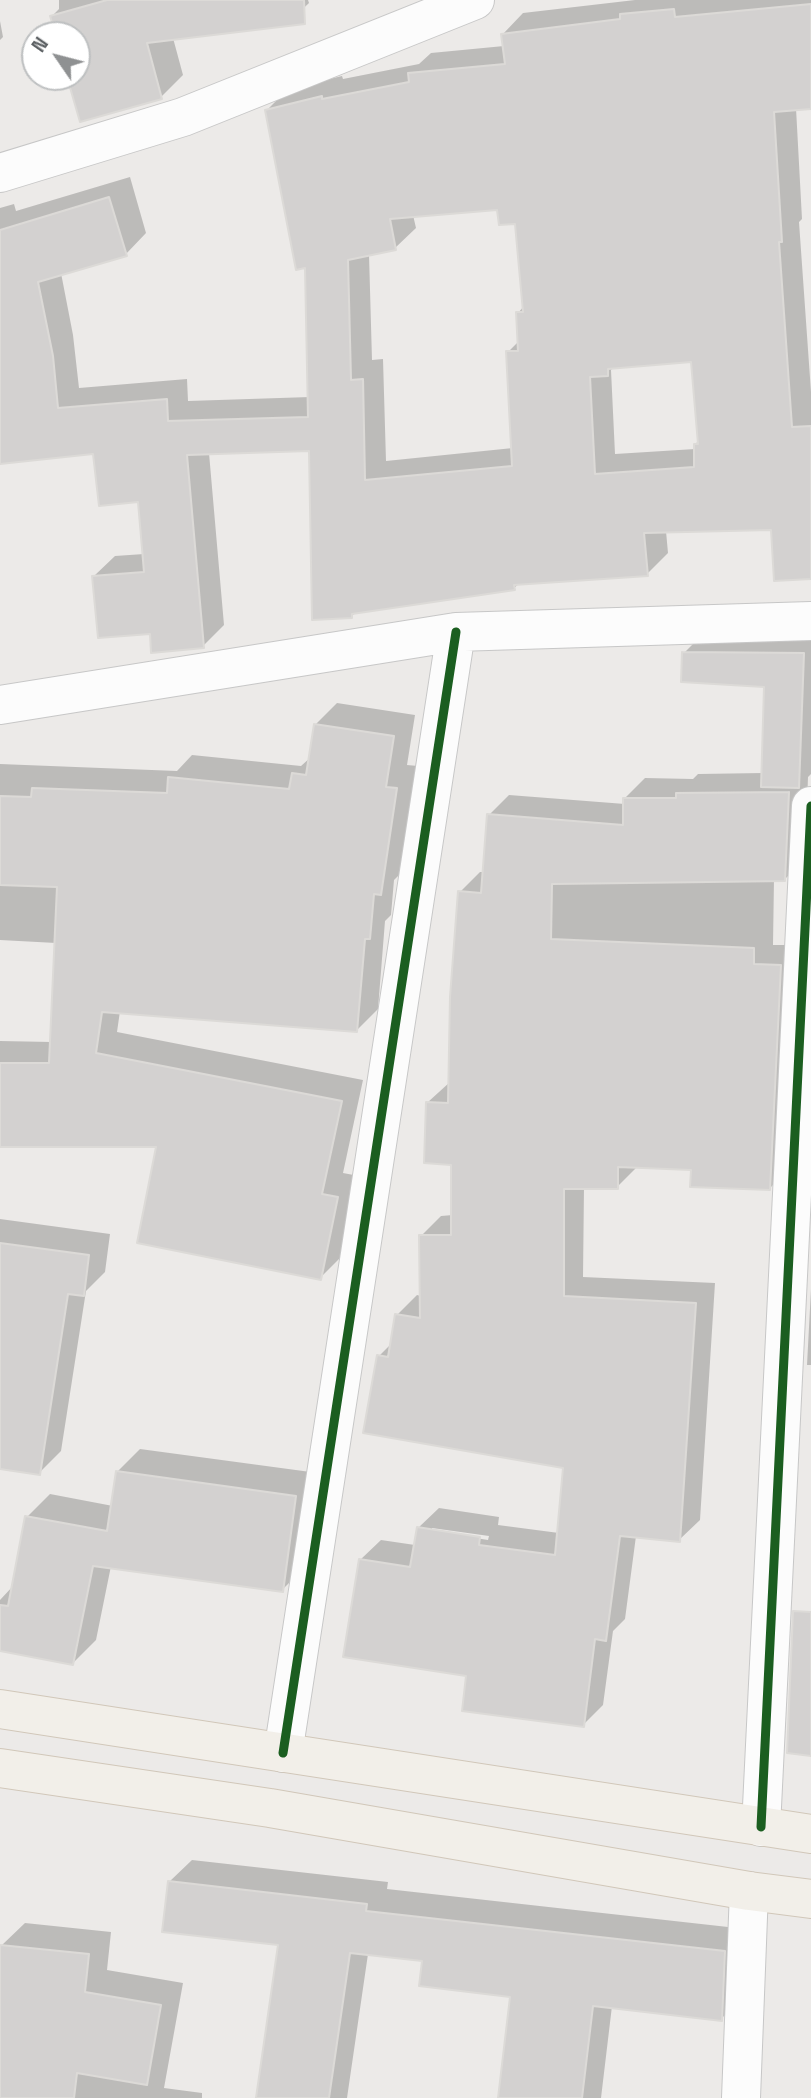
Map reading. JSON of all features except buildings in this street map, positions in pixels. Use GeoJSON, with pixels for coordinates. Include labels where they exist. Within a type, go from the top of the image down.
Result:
{"type":"FeatureCollection","features":[{"type":"Feature","properties":{"kind":"main road"},"geometry":{"type":"LineString","coordinates":[[0,1709],[811,1835]]}},
{"type":"Feature","properties":{"kind":"main road"},"geometry":{"type":"LineString","coordinates":[[0,1768],[270,1808],[749,1891],[811,1899]]}},
{"type":"Feature","properties":{"kind":"street"},"geometry":{"type":"LineString","coordinates":[[0,173],[183,117],[475,0]]}},
{"type":"Feature","properties":{"kind":"street"},"geometry":{"type":"LineString","coordinates":[[0,705],[456,632],[811,621]]}},
{"type":"Feature","properties":{"kind":"street"},"geometry":{"type":"LineString","coordinates":[[283,1753],[456,632]]}},
{"type":"Feature","properties":{"kind":"street"},"geometry":{"type":"LineString","coordinates":[[761,1828],[811,806]]}},
{"type":"Feature","properties":{"kind":"street"},"geometry":{"type":"LineString","coordinates":[[741,2098],[749,1891]]}},
{"type":"Feature","properties":{"kind":"cycle path"},"geometry":{"type":"LineString","coordinates":[[283,1753],[456,632]]}},
{"type":"Feature","properties":{"kind":"cycle path"},"geometry":{"type":"LineString","coordinates":[[761,1827],[811,806]]}}]}
